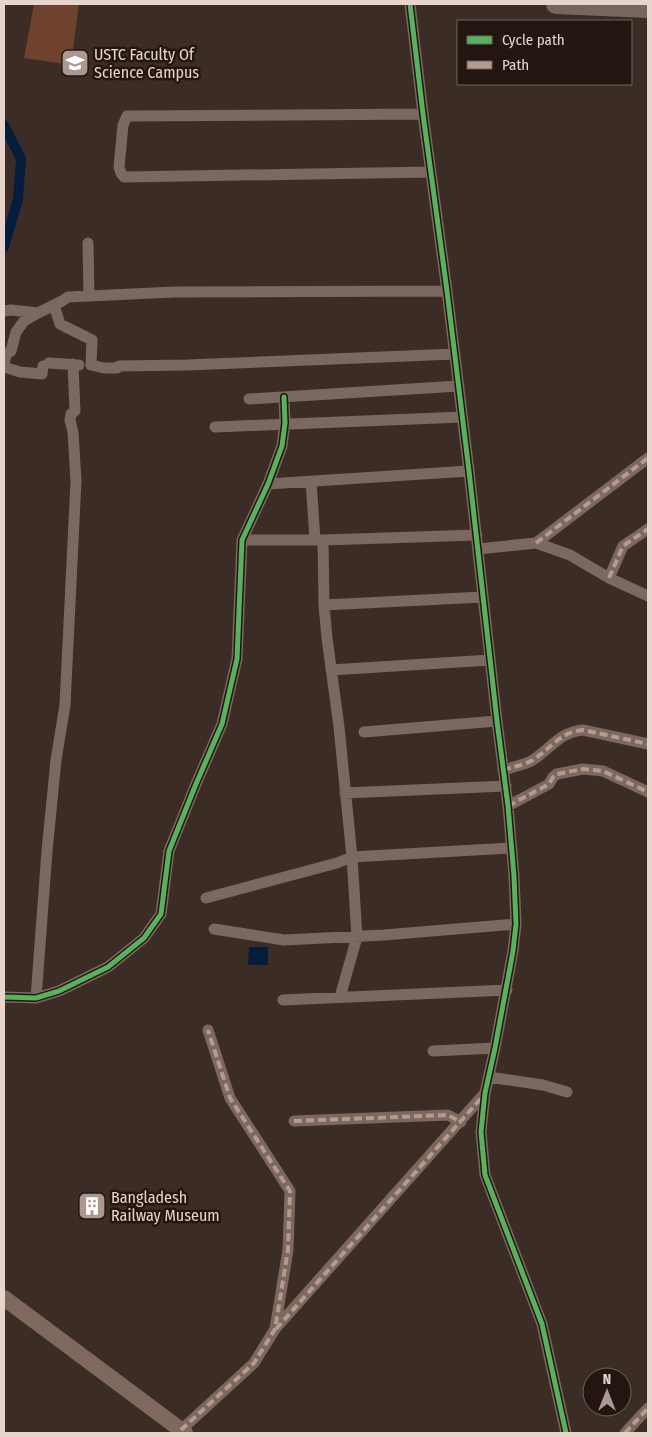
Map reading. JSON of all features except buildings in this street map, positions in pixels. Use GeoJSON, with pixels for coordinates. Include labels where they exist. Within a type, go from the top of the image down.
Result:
{"type":"FeatureCollection","features":[{"type":"Feature","properties":{"kind":"highway"},"geometry":{"type":"LineString","coordinates":[[556,4],[648,8]]}},
{"type":"Feature","properties":{"kind":"main road"},"geometry":{"type":"LineString","coordinates":[[4,1298],[183,1432]]}},
{"type":"Feature","properties":{"kind":"street"},"geometry":{"type":"LineString","coordinates":[[410,4],[477,536],[497,722],[506,786],[514,876],[516,924],[507,990],[485,1093],[482,1132],[485,1175],[542,1324],[566,1433]]}},
{"type":"Feature","properties":{"kind":"street"},"geometry":{"type":"LineString","coordinates":[[423,114],[127,116],[124,125],[119,167],[120,173],[124,177],[430,172]]}},
{"type":"Feature","properties":{"kind":"street"},"geometry":{"type":"LineString","coordinates":[[88,243],[89,296]]}},
{"type":"Feature","properties":{"kind":"street"},"geometry":{"type":"LineString","coordinates":[[447,291],[174,292],[68,297],[24,321],[16,332],[11,351],[6,355],[4,365],[20,372],[42,374],[46,364],[74,364],[117,368],[118,366],[454,354]]}},
{"type":"Feature","properties":{"kind":"street"},"geometry":{"type":"LineString","coordinates":[[54,305],[60,324],[92,340],[91,365]]}},
{"type":"Feature","properties":{"kind":"street"},"geometry":{"type":"LineString","coordinates":[[4,311],[38,313]]}},
{"type":"Feature","properties":{"kind":"street"},"geometry":{"type":"LineString","coordinates":[[36,998],[56,760],[65,705],[76,481],[73,432],[70,420],[71,414],[75,411],[74,364]]}},
{"type":"Feature","properties":{"kind":"street"},"geometry":{"type":"LineString","coordinates":[[249,399],[459,386]]}},
{"type":"Feature","properties":{"kind":"street"},"geometry":{"type":"LineString","coordinates":[[4,997],[36,998],[59,991],[108,967],[144,938],[161,914],[169,851],[222,724],[237,659],[242,540],[268,484],[282,446],[285,423],[284,397]]}},
{"type":"Feature","properties":{"kind":"street"},"geometry":{"type":"LineString","coordinates":[[215,427],[462,417]]}},
{"type":"Feature","properties":{"kind":"street"},"geometry":{"type":"LineString","coordinates":[[536,543],[648,458]]}},
{"type":"Feature","properties":{"kind":"street"},"geometry":{"type":"LineString","coordinates":[[268,484],[469,471]]}},
{"type":"Feature","properties":{"kind":"street"},"geometry":{"type":"LineString","coordinates":[[311,481],[319,540],[331,670],[339,727],[352,857],[357,937],[340,997]]}},
{"type":"Feature","properties":{"kind":"street"},"geometry":{"type":"LineString","coordinates":[[609,578],[623,546],[648,529]]}},
{"type":"Feature","properties":{"kind":"street"},"geometry":{"type":"LineString","coordinates":[[242,540],[477,536]]}},
{"type":"Feature","properties":{"kind":"street"},"geometry":{"type":"LineString","coordinates":[[478,549],[536,543],[570,555],[609,578],[648,596]]}},
{"type":"Feature","properties":{"kind":"street"},"geometry":{"type":"LineString","coordinates":[[324,605],[483,598]]}},
{"type":"Feature","properties":{"kind":"street"},"geometry":{"type":"LineString","coordinates":[[331,670],[490,660]]}},
{"type":"Feature","properties":{"kind":"street"},"geometry":{"type":"LineString","coordinates":[[364,732],[497,722]]}},
{"type":"Feature","properties":{"kind":"street"},"geometry":{"type":"LineString","coordinates":[[503,770],[532,760],[562,736],[572,731],[583,730],[648,744]]}},
{"type":"Feature","properties":{"kind":"street"},"geometry":{"type":"LineString","coordinates":[[508,806],[549,784],[553,777],[558,774],[583,769],[603,771],[648,792]]}},
{"type":"Feature","properties":{"kind":"street"},"geometry":{"type":"LineString","coordinates":[[345,793],[506,786]]}},
{"type":"Feature","properties":{"kind":"street"},"geometry":{"type":"LineString","coordinates":[[206,898],[337,863],[352,857],[511,848]]}},
{"type":"Feature","properties":{"kind":"street"},"geometry":{"type":"LineString","coordinates":[[214,929],[284,940],[357,937],[516,924]]}},
{"type":"Feature","properties":{"kind":"street"},"geometry":{"type":"LineString","coordinates":[[283,1000],[507,990]]}},
{"type":"Feature","properties":{"kind":"street"},"geometry":{"type":"LineString","coordinates":[[208,1030],[230,1098],[290,1191],[288,1250],[275,1329]]}},
{"type":"Feature","properties":{"kind":"street"},"geometry":{"type":"LineString","coordinates":[[433,1051],[495,1048]]}},
{"type":"Feature","properties":{"kind":"street"},"geometry":{"type":"LineString","coordinates":[[489,1077],[543,1085],[567,1092]]}},
{"type":"Feature","properties":{"kind":"street"},"geometry":{"type":"LineString","coordinates":[[183,1432],[254,1363],[275,1329],[485,1093]]}},
{"type":"Feature","properties":{"kind":"street"},"geometry":{"type":"LineString","coordinates":[[294,1121],[448,1115],[484,1110]]}},
{"type":"Feature","properties":{"kind":"street"},"geometry":{"type":"LineString","coordinates":[[448,1115],[461,1122]]}},
{"type":"Feature","properties":{"kind":"street"},"geometry":{"type":"LineString","coordinates":[[625,1433],[648,1408]]}},
{"type":"Feature","properties":{"kind":"shaded area"},"geometry":{"type":"Polygon","coordinates":[[[34,4],[79,4],[71,65],[24,58],[34,4]]]}},
{"type":"Feature","properties":{"kind":"water"},"geometry":{"type":"Polygon","coordinates":[[[249,947],[268,947],[268,965],[248,965],[249,947]]]}},
{"type":"Feature","properties":{"kind":"waterway"},"geometry":{"type":"LineString","coordinates":[[4,125],[21,159],[18,199],[4,247]]}},
{"type":"Feature","properties":{"kind":"marked path"},"geometry":{"type":"LineString","coordinates":[[536,543],[648,458]]}},
{"type":"Feature","properties":{"kind":"marked path"},"geometry":{"type":"LineString","coordinates":[[609,578],[623,546],[648,529]]}},
{"type":"Feature","properties":{"kind":"marked path"},"geometry":{"type":"LineString","coordinates":[[503,770],[533,760],[562,737],[575,731],[583,730],[648,744]]}},
{"type":"Feature","properties":{"kind":"marked path"},"geometry":{"type":"LineString","coordinates":[[508,806],[549,784],[557,774],[583,769],[603,771],[648,792]]}},
{"type":"Feature","properties":{"kind":"marked path"},"geometry":{"type":"LineString","coordinates":[[181,1430],[254,1363],[275,1329],[288,1250],[290,1191],[230,1098],[208,1030]]}},
{"type":"Feature","properties":{"kind":"marked path"},"geometry":{"type":"LineString","coordinates":[[276,1329],[484,1095]]}},
{"type":"Feature","properties":{"kind":"marked path"},"geometry":{"type":"LineString","coordinates":[[294,1121],[448,1115],[461,1122]]}},
{"type":"Feature","properties":{"kind":"marked path"},"geometry":{"type":"LineString","coordinates":[[625,1433],[648,1408]]}},
{"type":"Feature","properties":{"kind":"cycle path"},"geometry":{"type":"LineString","coordinates":[[410,4],[469,471],[508,806],[514,876],[516,924],[513,951],[485,1093],[481,1132],[485,1175],[542,1324],[566,1433]]}},
{"type":"Feature","properties":{"kind":"cycle path"},"geometry":{"type":"LineString","coordinates":[[4,997],[36,998],[59,991],[108,967],[144,938],[161,914],[169,851],[222,724],[237,659],[242,540],[268,484],[282,446],[285,423],[284,397]]}},
{"type":"Feature","properties":{"kind":"place","name":"USTC Faculty Of Science Campus"},"geometry":{"type":"Point","coordinates":[75,63]}},
{"type":"Feature","properties":{"kind":"place","name":"Bangladesh Railway Museum"},"geometry":{"type":"Point","coordinates":[92,1206]}}]}
